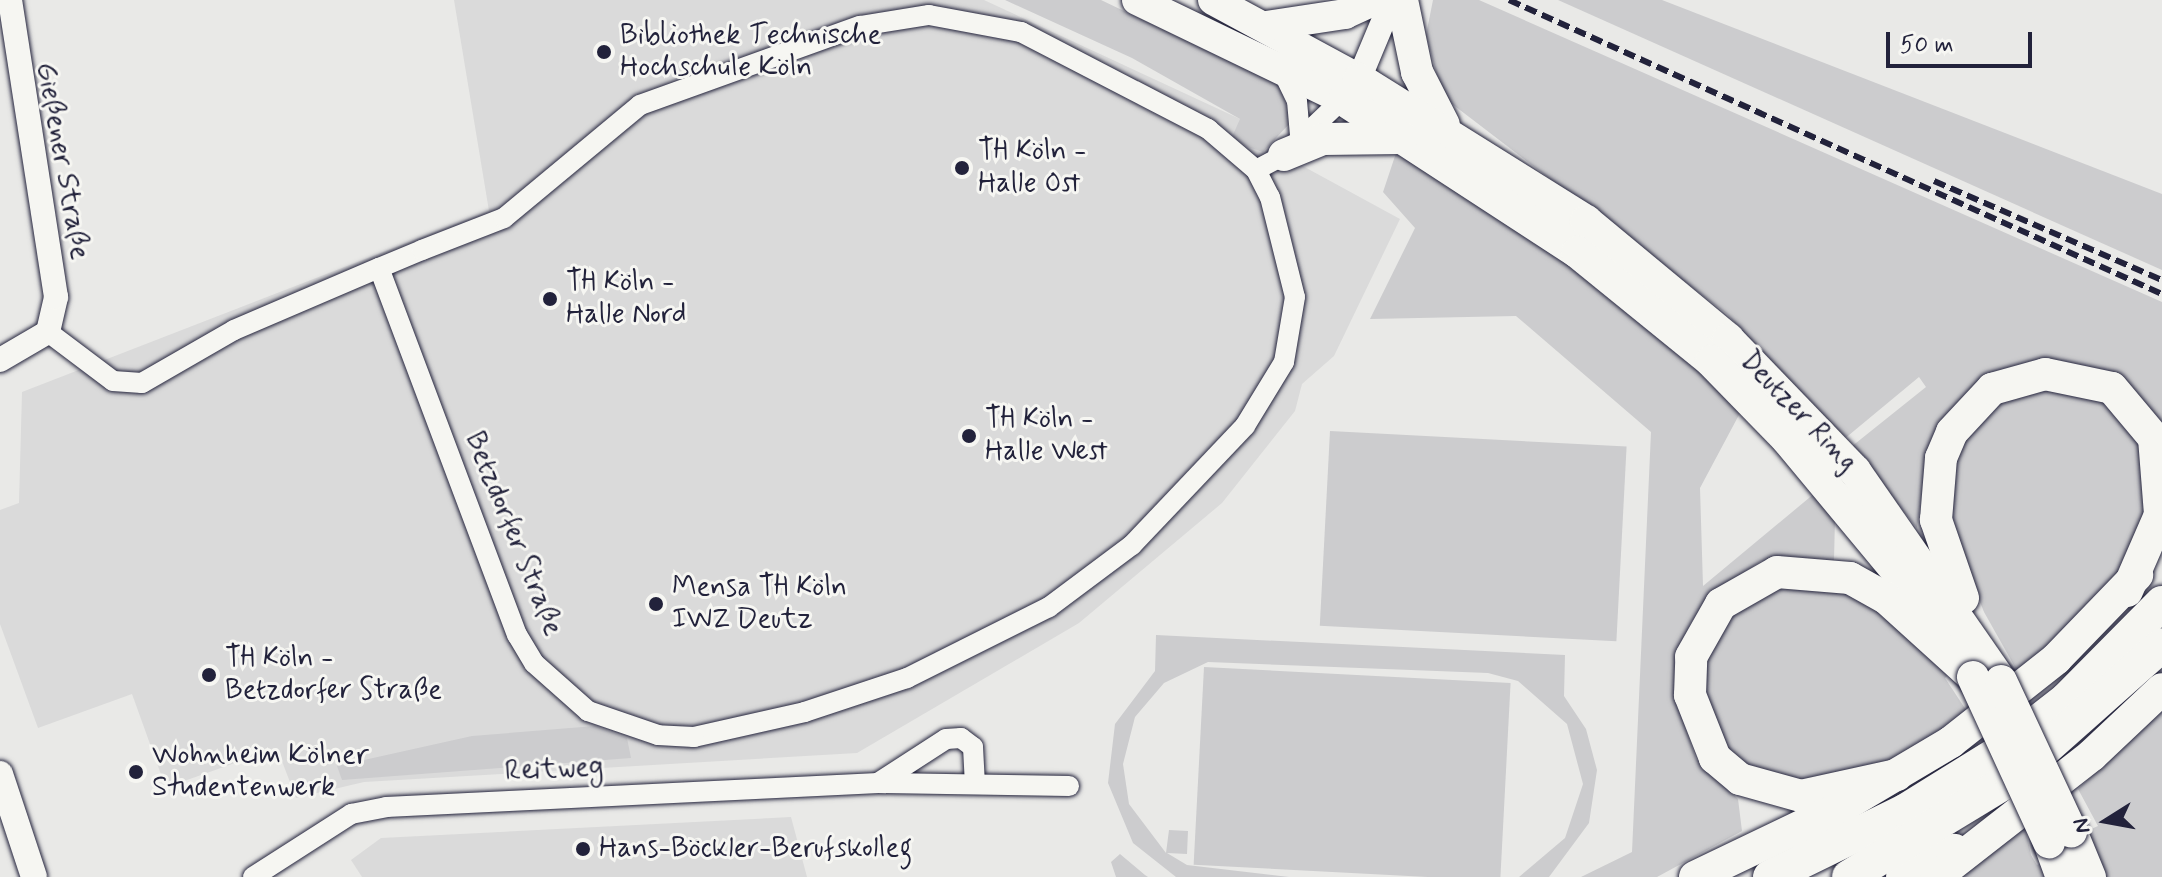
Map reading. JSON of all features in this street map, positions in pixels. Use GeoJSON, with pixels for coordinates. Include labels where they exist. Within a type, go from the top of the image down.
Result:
{"type":"FeatureCollection","features":[{"type":"Feature","properties":{"kind":"highway"},"geometry":{"type":"LineString","coordinates":[[1402,0],[1417,72],[1445,128]]}},
{"type":"Feature","properties":{"kind":"highway","name":"Deutzer Ring"},"geometry":{"type":"LineString","coordinates":[[1351,90],[1445,128],[1642,262],[1844,481],[1945,629],[1981,664],[2060,837],[2090,877]]}},
{"type":"Feature","properties":{"kind":"highway","name":"Deutzer Ring"},"geometry":{"type":"LineString","coordinates":[[1351,90],[1406,138],[1628,291],[1810,442]]}},
{"type":"Feature","properties":{"kind":"highway"},"geometry":{"type":"LineString","coordinates":[[1292,145],[1345,136],[1406,138]]}},
{"type":"Feature","properties":{"kind":"highway"},"geometry":{"type":"LineString","coordinates":[[1981,664],[1944,554],[1936,488],[1958,423],[1992,389],[2019,377],[2068,374],[2112,388],[2154,438],[2160,515],[2127,591]]}},
{"type":"Feature","properties":{"kind":"highway"},"geometry":{"type":"LineString","coordinates":[[1695,877],[1897,775],[2056,659],[2127,591],[2162,540]]}},
{"type":"Feature","properties":{"kind":"highway"},"geometry":{"type":"LineString","coordinates":[[1897,775],[1801,796],[1740,779],[1715,758],[1690,695],[1691,657],[1721,604],[1777,572],[1850,578],[1886,598],[1981,664]]}},
{"type":"Feature","properties":{"kind":"highway"},"geometry":{"type":"LineString","coordinates":[[1770,877],[1905,811],[2029,731],[2162,603]]}},
{"type":"Feature","properties":{"kind":"highway"},"geometry":{"type":"LineString","coordinates":[[1849,877],[2012,778],[2162,645]]}},
{"type":"Feature","properties":{"kind":"highway"},"geometry":{"type":"LineString","coordinates":[[1936,877],[2017,817],[2162,689]]}},
{"type":"Feature","properties":{"kind":"highway"},"geometry":{"type":"LineString","coordinates":[[1902,877],[2017,817]]}},
{"type":"Feature","properties":{"kind":"highway","name":"Deutzer Ring"},"geometry":{"type":"LineString","coordinates":[[2060,837],[2062,877]]}},
{"type":"Feature","properties":{"kind":"main road","name":"Deutzer Ring"},"geometry":{"type":"LineString","coordinates":[[1137,0],[1282,70],[1351,90]]}},
{"type":"Feature","properties":{"kind":"main road","name":"Deutzer Ring"},"geometry":{"type":"LineString","coordinates":[[1213,0],[1266,26],[1351,90]]}},
{"type":"Feature","properties":{"kind":"main road"},"geometry":{"type":"LineString","coordinates":[[1266,26],[1332,17],[1375,0]]}},
{"type":"Feature","properties":{"kind":"main road"},"geometry":{"type":"LineString","coordinates":[[0,774],[34,877]]}},
{"type":"Feature","properties":{"kind":"street","name":"Gießener Straße"},"geometry":{"type":"LineString","coordinates":[[10,0],[56,297],[48,332]]}},
{"type":"Feature","properties":{"kind":"street"},"geometry":{"type":"LineString","coordinates":[[1256,170],[1292,145],[1351,90],[1392,0]]}},
{"type":"Feature","properties":{"kind":"street","name":"Betzdorfer Straße"},"geometry":{"type":"LineString","coordinates":[[48,332],[113,381],[142,383],[220,339],[379,268],[504,218],[640,105],[886,19],[960,16],[1021,32],[1208,129],[1256,170],[1276,211],[1295,297],[1284,362],[1208,471],[1132,545],[1049,607],[988,641],[805,712],[694,737],[658,735],[588,711],[534,663],[517,635],[379,268]]}},
{"type":"Feature","properties":{"kind":"street"},"geometry":{"type":"LineString","coordinates":[[1282,70],[1297,101],[1292,145]]}},
{"type":"Feature","properties":{"kind":"street"},"geometry":{"type":"LineString","coordinates":[[0,360],[48,332]]}},
{"type":"Feature","properties":{"kind":"street"},"geometry":{"type":"LineString","coordinates":[[878,783],[946,739],[961,738],[973,747],[975,781]]}},
{"type":"Feature","properties":{"kind":"street","name":"Reitweg"},"geometry":{"type":"LineString","coordinates":[[253,877],[351,814],[386,807],[878,783],[975,781],[1069,786]]}},
{"type":"Feature","properties":{"kind":"shaded area"},"geometry":{"type":"Polygon","coordinates":[[[454,0],[984,0],[1240,119],[1277,152],[1400,219],[1334,356],[1302,384],[1295,411],[1222,503],[1079,623],[857,753],[364,782],[296,798],[277,748],[173,785],[163,780],[132,694],[38,728],[0,624],[0,510],[19,503],[22,392],[489,211],[454,0]]]}},
{"type":"Feature","properties":{"kind":"shaded area"},"geometry":{"type":"Polygon","coordinates":[[[1005,0],[1101,0],[1281,86],[1291,122],[1263,152],[1248,147],[1232,137],[1240,119],[1132,58],[1005,0]]]}},
{"type":"Feature","properties":{"kind":"shaded area"},"geometry":{"type":"Polygon","coordinates":[[[1433,0],[1479,0],[2162,302],[2162,429],[2128,387],[1976,386],[1928,448],[1917,528],[1851,447],[1926,387],[1919,377],[1843,440],[1727,314],[1443,97],[1426,35],[1433,0]]]}},
{"type":"Feature","properties":{"kind":"shaded area"},"geometry":{"type":"Polygon","coordinates":[[[1558,0],[1662,0],[2162,194],[2162,270],[1558,0]]]}},
{"type":"Feature","properties":{"kind":"shaded area"},"geometry":{"type":"Polygon","coordinates":[[[1397,150],[1518,224],[1683,354],[1740,413],[1700,488],[1703,586],[1815,493],[1835,519],[1834,560],[1761,561],[1709,596],[1690,624],[1679,652],[1676,699],[1696,759],[1738,799],[1742,831],[1657,877],[1581,877],[1632,852],[1651,432],[1516,316],[1370,319],[1415,228],[1383,192],[1397,150]]]}},
{"type":"Feature","properties":{"kind":"shaded area"},"geometry":{"type":"Polygon","coordinates":[[[2025,387],[2106,400],[2146,447],[2151,506],[2124,569],[2020,676],[1984,612],[1946,518],[1950,459],[1980,414],[2025,387]]]}},
{"type":"Feature","properties":{"kind":"shaded area"},"geometry":{"type":"Polygon","coordinates":[[[1330,431],[1627,447],[1616,641],[1320,626],[1330,431]]]}},
{"type":"Feature","properties":{"kind":"shaded area"},"geometry":{"type":"Polygon","coordinates":[[[1780,584],[1830,586],[1888,612],[1951,673],[1945,678],[1970,716],[1906,758],[1812,788],[1738,763],[1709,725],[1701,671],[1725,619],[1780,584]]]}},
{"type":"Feature","properties":{"kind":"shaded area"},"geometry":{"type":"Polygon","coordinates":[[[1156,635],[1565,655],[1564,696],[1586,729],[1597,770],[1589,823],[1549,877],[1519,877],[1565,838],[1583,784],[1567,724],[1518,681],[1488,673],[1208,662],[1164,683],[1135,717],[1123,764],[1129,804],[1166,853],[1169,830],[1188,831],[1187,854],[1167,853],[1187,865],[1289,877],[1176,877],[1133,843],[1108,783],[1115,724],[1155,671],[1156,635]]]}},
{"type":"Feature","properties":{"kind":"shaded area"},"geometry":{"type":"Polygon","coordinates":[[[1204,667],[1511,683],[1500,877],[1428,877],[1194,865],[1204,667]]]}},
{"type":"Feature","properties":{"kind":"shaded area"},"geometry":{"type":"Polygon","coordinates":[[[2162,710],[2162,877],[2103,877],[2090,842],[2089,830],[2098,826],[2078,789],[2162,710]]]}},
{"type":"Feature","properties":{"kind":"shaded area"},"geometry":{"type":"Polygon","coordinates":[[[595,726],[627,738],[631,758],[342,780],[337,766],[472,736],[595,726]]]}},
{"type":"Feature","properties":{"kind":"shaded area","name":"Hans-Böckler-Berufskolleg"},"geometry":{"type":"Polygon","coordinates":[[[791,817],[807,877],[362,877],[351,860],[381,838],[791,817]]]}},
{"type":"Feature","properties":{"kind":"shaded area"},"geometry":{"type":"Polygon","coordinates":[[[2025,826],[2031,855],[2037,865],[2046,861],[2051,877],[1948,877],[2025,826]]]}},
{"type":"Feature","properties":{"kind":"shaded area"},"geometry":{"type":"Polygon","coordinates":[[[1120,854],[1148,877],[1116,877],[1111,862],[1120,854]]]}},
{"type":"Feature","properties":{"kind":"railway"},"geometry":{"type":"LineString","coordinates":[[1509,0],[2162,294]]}},
{"type":"Feature","properties":{"kind":"railway"},"geometry":{"type":"LineString","coordinates":[[1934,181],[2162,280]]}},
{"type":"Feature","properties":{"kind":"place","name":"Bibliothek Technische Hochschule Köln"},"geometry":{"type":"Point","coordinates":[604,52]}},
{"type":"Feature","properties":{"kind":"place","name":"TH Köln - Halle Ost"},"geometry":{"type":"Point","coordinates":[962,168]}},
{"type":"Feature","properties":{"kind":"place","name":"TH Köln - Halle Nord"},"geometry":{"type":"Point","coordinates":[550,299]}},
{"type":"Feature","properties":{"kind":"place","name":"TH Köln - Halle West"},"geometry":{"type":"Point","coordinates":[969,436]}},
{"type":"Feature","properties":{"kind":"place","name":"Mensa TH Köln IWZ Deutz"},"geometry":{"type":"Point","coordinates":[656,604]}},
{"type":"Feature","properties":{"kind":"place","name":"TH Köln - Betzdorfer Straße"},"geometry":{"type":"Point","coordinates":[209,675]}},
{"type":"Feature","properties":{"kind":"place","name":"Wohnheim Kölner Studentenwerk"},"geometry":{"type":"Point","coordinates":[136,772]}},
{"type":"Feature","properties":{"kind":"place","name":"Hans-Böckler-Berufskolleg"},"geometry":{"type":"Point","coordinates":[583,849]}}]}
